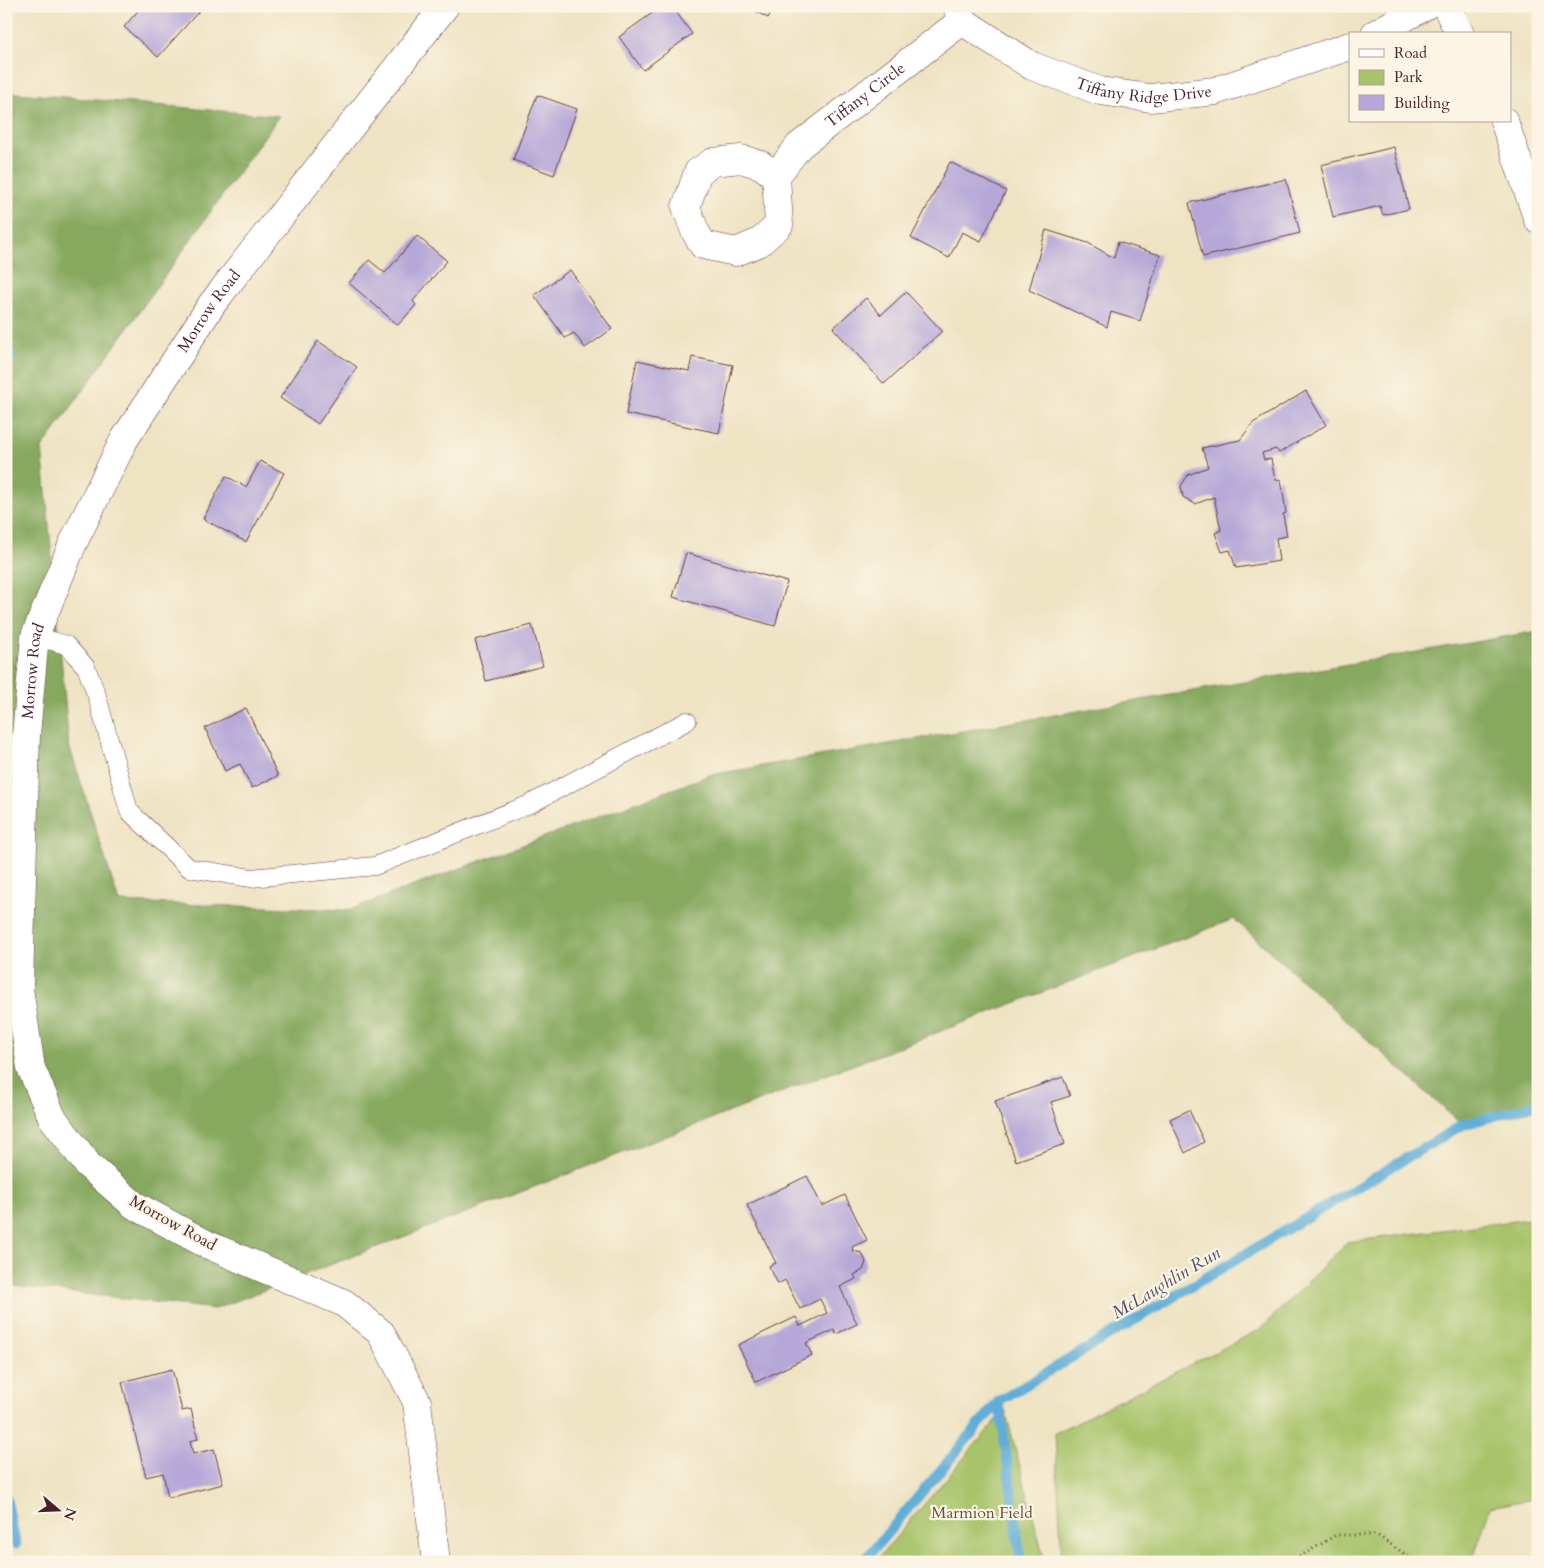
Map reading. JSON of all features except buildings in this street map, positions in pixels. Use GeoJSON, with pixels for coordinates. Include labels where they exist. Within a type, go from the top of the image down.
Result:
{"type":"FeatureCollection","features":[{"type":"Feature","properties":{"kind":"street","name":"Morrow Road"},"geometry":{"type":"LineString","coordinates":[[436,1562],[417,1402],[381,1332],[344,1302],[206,1244],[134,1205],[88,1165],[52,1117],[31,1068],[20,988],[26,735],[35,636],[73,543],[124,440],[212,304],[445,6]]}},
{"type":"Feature","properties":{"kind":"street"},"geometry":{"type":"LineString","coordinates":[[1379,32],[1425,6]]}},
{"type":"Feature","properties":{"kind":"street"},"geometry":{"type":"LineString","coordinates":[[1446,6],[1459,32]]}},
{"type":"Feature","properties":{"kind":"street","name":"Tiffany Ridge Drive"},"geometry":{"type":"LineString","coordinates":[[959,13],[1032,66],[1100,91],[1150,98],[1215,91],[1349,46]]}},
{"type":"Feature","properties":{"kind":"street","name":"Tiffany Circle"},"geometry":{"type":"LineString","coordinates":[[776,176],[799,146],[959,13]]}},
{"type":"Feature","properties":{"kind":"street"},"geometry":{"type":"LineString","coordinates":[[1504,122],[1538,220]]}},
{"type":"Feature","properties":{"kind":"lane"},"geometry":{"type":"LineString","coordinates":[[35,636],[66,645],[86,668],[97,696],[129,811],[190,868],[251,878],[375,866],[530,804],[687,721]]}},
{"type":"Feature","properties":{"kind":"path"},"geometry":{"type":"LineString","coordinates":[[1291,1562],[1336,1536],[1377,1535],[1410,1557],[1411,1562]]}},
{"type":"Feature","properties":{"kind":"green space"},"geometry":{"type":"Polygon","coordinates":[[[6,92],[279,116],[42,448],[69,745],[119,902],[349,910],[710,775],[1538,631],[1538,1106],[1462,1125],[1234,919],[215,1309],[6,1285],[6,92]]]}},
{"type":"Feature","properties":{"kind":"green space"},"geometry":{"type":"Polygon","coordinates":[[[1538,1218],[1538,1498],[1490,1507],[1472,1562],[1062,1562],[1055,1433],[1261,1329],[1347,1242],[1538,1218]]]}},
{"type":"Feature","properties":{"kind":"green space","name":"Marmion Field"},"geometry":{"type":"Polygon","coordinates":[[[1005,1410],[1045,1562],[875,1562],[1005,1410]]]}},
{"type":"Feature","properties":{"kind":"waterway"},"geometry":{"type":"LineString","coordinates":[[6,365],[11,355]]}},
{"type":"Feature","properties":{"kind":"waterway","name":"McLaughlin Run"},"geometry":{"type":"LineString","coordinates":[[863,1562],[999,1401],[1462,1125],[1538,1104]]}},
{"type":"Feature","properties":{"kind":"waterway"},"geometry":{"type":"LineString","coordinates":[[999,1401],[1021,1562]]}},
{"type":"Feature","properties":{"kind":"waterway"},"geometry":{"type":"LineString","coordinates":[[6,1497],[16,1544]]}}]}
